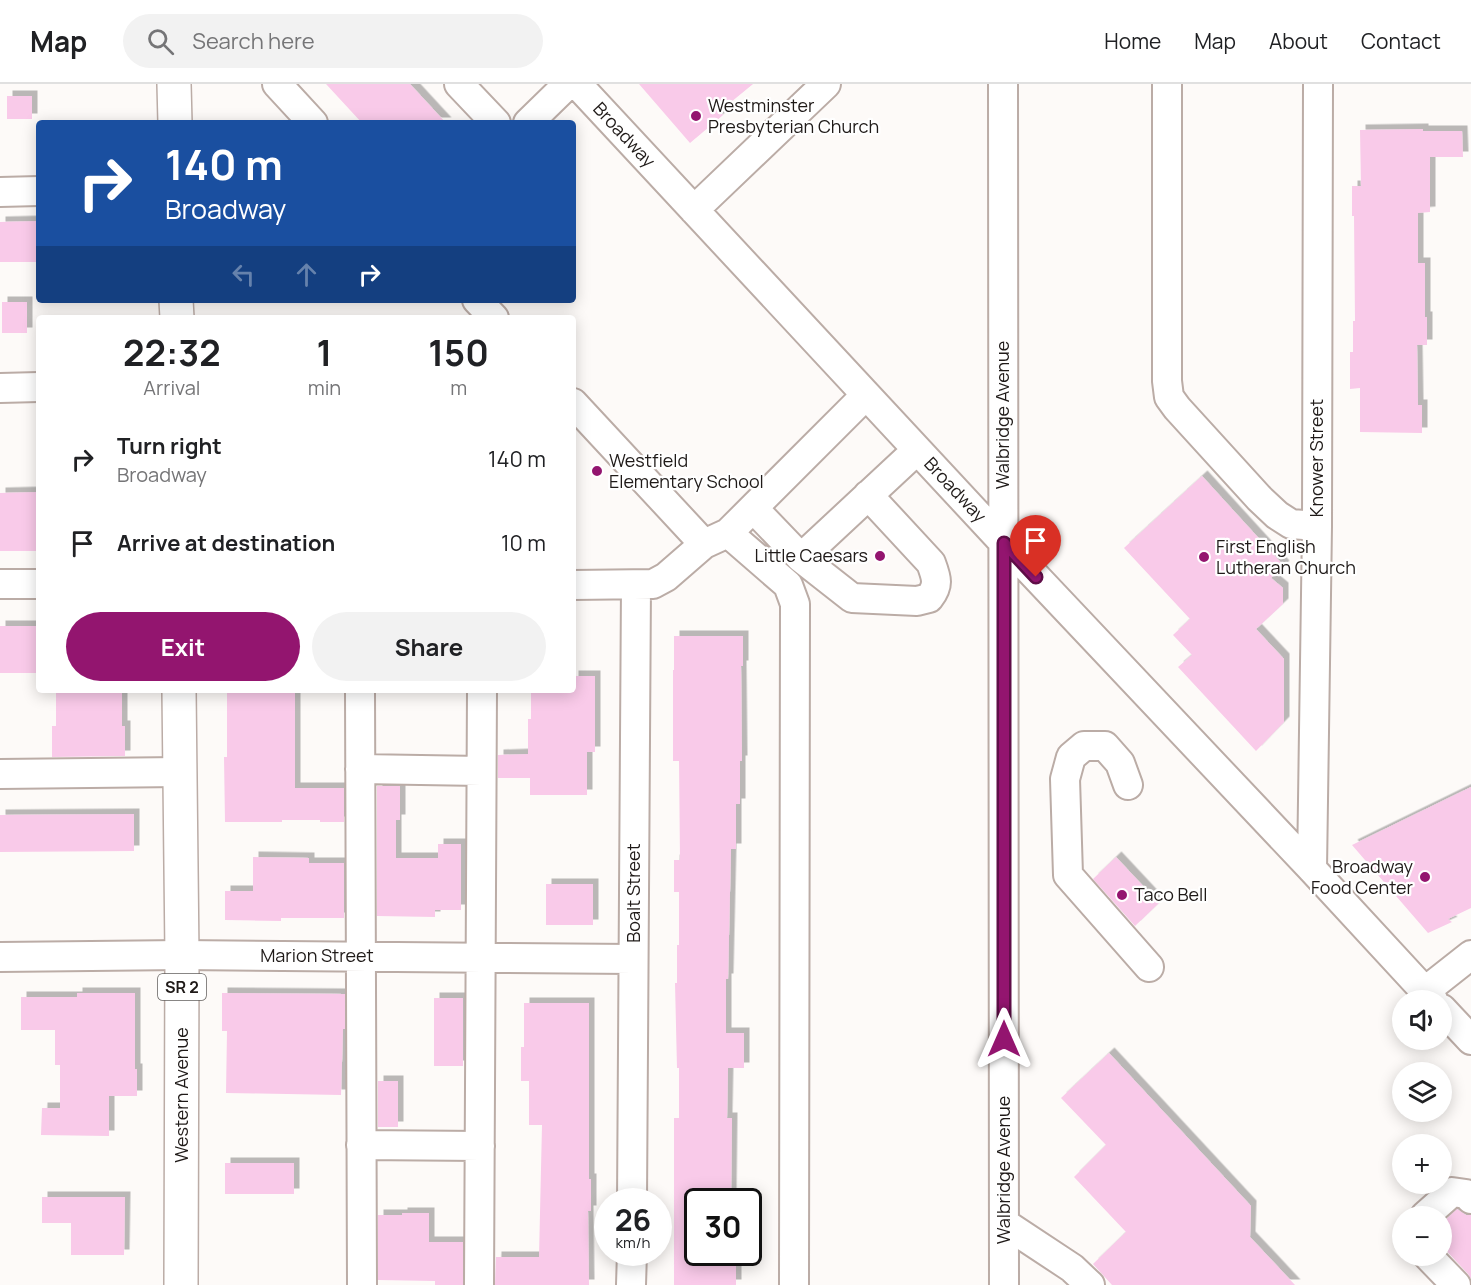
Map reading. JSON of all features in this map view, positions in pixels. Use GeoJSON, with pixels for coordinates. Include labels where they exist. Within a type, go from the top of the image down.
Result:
{"type":"FeatureCollection","features":[{"type":"Feature","properties":{"kind":"main road"},"geometry":{"type":"LineString","coordinates":[[174,84],[175,120]]}},
{"type":"Feature","properties":{"kind":"main road","name":"Western Avenue"},"geometry":{"type":"LineString","coordinates":[[179,693],[182,955],[181,1285]]}},
{"type":"Feature","properties":{"kind":"street"},"geometry":{"type":"LineString","coordinates":[[277,84],[310,120]]}},
{"type":"Feature","properties":{"kind":"street"},"geometry":{"type":"LineString","coordinates":[[459,84],[493,120]]}},
{"type":"Feature","properties":{"kind":"street"},"geometry":{"type":"LineString","coordinates":[[694,210],[826,84]]}},
{"type":"Feature","properties":{"kind":"street","name":"Walbridge Avenue"},"geometry":{"type":"LineString","coordinates":[[1003,84],[1004,1285]]}},
{"type":"Feature","properties":{"kind":"street"},"geometry":{"type":"LineString","coordinates":[[1167,84],[1167,381],[1169,397],[1259,498],[1277,515],[1291,524],[1317,526]]}},
{"type":"Feature","properties":{"kind":"street","name":"Knower Street"},"geometry":{"type":"LineString","coordinates":[[1312,869],[1317,526],[1318,84]]}},
{"type":"Feature","properties":{"kind":"street"},"geometry":{"type":"LineString","coordinates":[[532,120],[579,86]]}},
{"type":"Feature","properties":{"kind":"street","name":"Broadway"},"geometry":{"type":"LineString","coordinates":[[579,86],[1424,990]]}},
{"type":"Feature","properties":{"kind":"street"},"geometry":{"type":"LineString","coordinates":[[0,192],[36,191]]}},
{"type":"Feature","properties":{"kind":"street"},"geometry":{"type":"LineString","coordinates":[[480,303],[491,315]]}},
{"type":"Feature","properties":{"kind":"street"},"geometry":{"type":"LineString","coordinates":[[0,388],[36,387]]}},
{"type":"Feature","properties":{"kind":"street"},"geometry":{"type":"LineString","coordinates":[[576,585],[653,584],[666,577],[753,508],[866,394]]}},
{"type":"Feature","properties":{"kind":"street"},"geometry":{"type":"LineString","coordinates":[[576,406],[716,539],[788,585],[795,604],[794,1285]]}},
{"type":"Feature","properties":{"kind":"street"},"geometry":{"type":"LineString","coordinates":[[801,558],[917,450]]}},
{"type":"Feature","properties":{"kind":"street"},"geometry":{"type":"LineString","coordinates":[[753,508],[801,558],[852,598],[917,601],[929,598],[935,590],[937,578],[931,564],[868,495]]}},
{"type":"Feature","properties":{"kind":"street"},"geometry":{"type":"LineString","coordinates":[[0,584],[36,584]]}},
{"type":"Feature","properties":{"kind":"street","name":"Boalt Street"},"geometry":{"type":"LineString","coordinates":[[632,1188],[636,585]]}},
{"type":"Feature","properties":{"kind":"street"},"geometry":{"type":"LineString","coordinates":[[360,693],[362,1285]]}},
{"type":"Feature","properties":{"kind":"street"},"geometry":{"type":"LineString","coordinates":[[479,1285],[482,693]]}},
{"type":"Feature","properties":{"kind":"street"},"geometry":{"type":"LineString","coordinates":[[1128,784],[1120,763],[1105,746],[1084,746],[1071,757],[1065,779],[1068,874],[1149,967]]}},
{"type":"Feature","properties":{"kind":"street"},"geometry":{"type":"LineString","coordinates":[[360,769],[482,771]]}},
{"type":"Feature","properties":{"kind":"street"},"geometry":{"type":"LineString","coordinates":[[0,774],[180,772]]}},
{"type":"Feature","properties":{"kind":"street","name":"Marion Street"},"geometry":{"type":"LineString","coordinates":[[0,957],[182,955],[633,959]]}},
{"type":"Feature","properties":{"kind":"street"},"geometry":{"type":"LineString","coordinates":[[1441,990],[1471,955]]}},
{"type":"Feature","properties":{"kind":"street","name":"Broadway"},"geometry":{"type":"LineString","coordinates":[[1452,1020],[1471,1040]]}},
{"type":"Feature","properties":{"kind":"street"},"geometry":{"type":"LineString","coordinates":[[362,1145],[480,1146]]}},
{"type":"Feature","properties":{"kind":"street"},"geometry":{"type":"LineString","coordinates":[[1436,1206],[1452,1192],[1466,1194],[1471,1199]]}},
{"type":"Feature","properties":{"kind":"street"},"geometry":{"type":"LineString","coordinates":[[1004,1223],[1072,1268],[1090,1285]]}},
{"type":"Feature","properties":{"kind":"street"},"geometry":{"type":"LineString","coordinates":[[631,1285],[632,1266]]}},
{"type":"Feature","properties":{"kind":"street"},"geometry":{"type":"LineString","coordinates":[[1438,1266],[1456,1285]]}},
{"type":"Feature","properties":{"kind":"building"},"geometry":{"type":"Polygon","coordinates":[[[326,84],[410,84],[443,120],[359,120],[326,84]]]}},
{"type":"Feature","properties":{"kind":"building","name":"Westminster Presbyterian Church"},"geometry":{"type":"Polygon","coordinates":[[[639,84],[753,84],[720,111],[723,115],[690,143],[639,84]]]}},
{"type":"Feature","properties":{"kind":"building"},"geometry":{"type":"Polygon","coordinates":[[[7,96],[32,96],[32,119],[7,119],[7,96]]]}},
{"type":"Feature","properties":{"kind":"building"},"geometry":{"type":"Polygon","coordinates":[[[1423,129],[1423,131],[1462,131],[1463,157],[1430,157],[1430,212],[1418,213],[1418,263],[1425,263],[1425,317],[1427,317],[1427,345],[1417,345],[1418,405],[1422,405],[1422,433],[1360,432],[1360,388],[1350,389],[1350,352],[1353,352],[1353,321],[1355,321],[1352,186],[1361,186],[1360,130],[1423,129]]]}},
{"type":"Feature","properties":{"kind":"building"},"geometry":{"type":"Polygon","coordinates":[[[36,221],[36,262],[0,262],[0,222],[36,221]]]}},
{"type":"Feature","properties":{"kind":"building"},"geometry":{"type":"Polygon","coordinates":[[[2,302],[27,302],[27,333],[2,333],[2,302]]]}},
{"type":"Feature","properties":{"kind":"building"},"geometry":{"type":"Polygon","coordinates":[[[1202,476],[1284,566],[1271,578],[1283,588],[1283,604],[1256,629],[1284,659],[1284,722],[1256,751],[1178,667],[1192,655],[1173,635],[1190,619],[1124,548],[1202,476]]]}},
{"type":"Feature","properties":{"kind":"building"},"geometry":{"type":"Polygon","coordinates":[[[36,492],[36,551],[0,551],[0,493],[36,492]]]}},
{"type":"Feature","properties":{"kind":"building"},"geometry":{"type":"Polygon","coordinates":[[[0,626],[36,626],[36,673],[0,673],[0,626]]]}},
{"type":"Feature","properties":{"kind":"building"},"geometry":{"type":"Polygon","coordinates":[[[674,636],[743,636],[742,761],[740,761],[740,804],[736,804],[736,849],[731,849],[726,1033],[744,1033],[744,1068],[728,1068],[727,1118],[732,1118],[731,1188],[684,1188],[684,1266],[736,1266],[736,1285],[674,1285],[674,1118],[679,1118],[675,983],[677,983],[677,945],[679,945],[679,892],[674,892],[674,860],[680,860],[679,761],[673,761],[674,636]]]}},
{"type":"Feature","properties":{"kind":"building"},"geometry":{"type":"Polygon","coordinates":[[[576,676],[595,676],[595,752],[587,752],[587,795],[530,795],[530,778],[498,778],[498,755],[528,754],[528,719],[531,719],[531,693],[576,693],[576,676]]]}},
{"type":"Feature","properties":{"kind":"building"},"geometry":{"type":"Polygon","coordinates":[[[56,693],[122,693],[125,756],[52,757],[52,726],[56,726],[56,693]]]}},
{"type":"Feature","properties":{"kind":"building"},"geometry":{"type":"Polygon","coordinates":[[[227,693],[295,693],[295,788],[344,788],[344,822],[282,820],[282,822],[225,822],[224,757],[227,757],[227,693]]]}},
{"type":"Feature","properties":{"kind":"building"},"geometry":{"type":"Polygon","coordinates":[[[377,786],[400,786],[400,820],[396,820],[396,858],[438,858],[438,844],[461,844],[461,910],[435,910],[435,917],[377,916],[377,786]]]}},
{"type":"Feature","properties":{"kind":"building","name":"Broadway Food Center"},"geometry":{"type":"Polygon","coordinates":[[[1471,787],[1471,908],[1448,919],[1452,922],[1428,933],[1352,845],[1471,787]]]}},
{"type":"Feature","properties":{"kind":"building"},"geometry":{"type":"Polygon","coordinates":[[[134,814],[134,851],[0,852],[0,815],[134,814]]]}},
{"type":"Feature","properties":{"kind":"building"},"geometry":{"type":"Polygon","coordinates":[[[253,857],[309,858],[309,863],[344,863],[344,918],[281,918],[281,921],[225,920],[225,891],[253,891],[253,857]]]}},
{"type":"Feature","properties":{"kind":"building","name":"Taco Bell"},"geometry":{"type":"Polygon","coordinates":[[[1116,857],[1159,903],[1135,926],[1093,879],[1116,857]]]}},
{"type":"Feature","properties":{"kind":"building"},"geometry":{"type":"Polygon","coordinates":[[[546,884],[593,884],[593,925],[546,925],[546,884]]]}},
{"type":"Feature","properties":{"kind":"building"},"geometry":{"type":"Polygon","coordinates":[[[77,993],[135,993],[137,1096],[109,1096],[109,1136],[41,1135],[42,1108],[60,1108],[60,1065],[55,1065],[55,1030],[21,1030],[21,997],[77,997],[77,993]]]}},
{"type":"Feature","properties":{"kind":"building"},"geometry":{"type":"Polygon","coordinates":[[[222,993],[345,994],[341,1095],[226,1093],[227,1031],[222,1031],[222,993]]]}},
{"type":"Feature","properties":{"kind":"building"},"geometry":{"type":"Polygon","coordinates":[[[434,998],[463,998],[463,1066],[434,1066],[434,998]]]}},
{"type":"Feature","properties":{"kind":"building"},"geometry":{"type":"Polygon","coordinates":[[[524,1003],[589,1003],[591,1211],[588,1211],[589,1285],[495,1285],[496,1257],[539,1257],[542,1125],[529,1125],[529,1081],[521,1081],[524,1003]]]}},
{"type":"Feature","properties":{"kind":"building"},"geometry":{"type":"Polygon","coordinates":[[[1109,1053],[1251,1206],[1250,1237],[1295,1285],[1112,1285],[1093,1264],[1126,1232],[1074,1177],[1106,1145],[1061,1098],[1109,1053]]]}},
{"type":"Feature","properties":{"kind":"building"},"geometry":{"type":"Polygon","coordinates":[[[378,1081],[398,1081],[398,1127],[378,1127],[378,1081]]]}},
{"type":"Feature","properties":{"kind":"building"},"geometry":{"type":"Polygon","coordinates":[[[225,1163],[294,1163],[294,1194],[225,1194],[225,1163]]]}},
{"type":"Feature","properties":{"kind":"building"},"geometry":{"type":"Polygon","coordinates":[[[42,1197],[125,1197],[124,1255],[71,1255],[71,1223],[42,1223],[42,1197]]]}},
{"type":"Feature","properties":{"kind":"building"},"geometry":{"type":"Polygon","coordinates":[[[1457,1209],[1466,1215],[1471,1215],[1471,1279],[1452,1257],[1452,1214],[1457,1209]]]}},
{"type":"Feature","properties":{"kind":"building"},"geometry":{"type":"Polygon","coordinates":[[[402,1213],[429,1213],[429,1242],[463,1242],[463,1285],[435,1285],[435,1281],[378,1280],[378,1215],[402,1215],[402,1213]]]}},
{"type":"Feature","properties":{"kind":"place","name":"Westminster Presbyterian Church"},"geometry":{"type":"Point","coordinates":[696,116]}},
{"type":"Feature","properties":{"kind":"place","name":"Westfield Elementary School"},"geometry":{"type":"Point","coordinates":[597,471]}},
{"type":"Feature","properties":{"kind":"place","name":"Little Caesars"},"geometry":{"type":"Point","coordinates":[880,556]}},
{"type":"Feature","properties":{"kind":"place","name":"First English Lutheran Church"},"geometry":{"type":"Point","coordinates":[1204,557]}},
{"type":"Feature","properties":{"kind":"place","name":"Broadway Food Center"},"geometry":{"type":"Point","coordinates":[1425,877]}},
{"type":"Feature","properties":{"kind":"place","name":"Taco Bell"},"geometry":{"type":"Point","coordinates":[1122,895]}},
{"type":"Feature","properties":{"kind":"route"},"geometry":{"type":"LineString","coordinates":[[1004,1039],[1004,543],[1036,577]]}}]}
